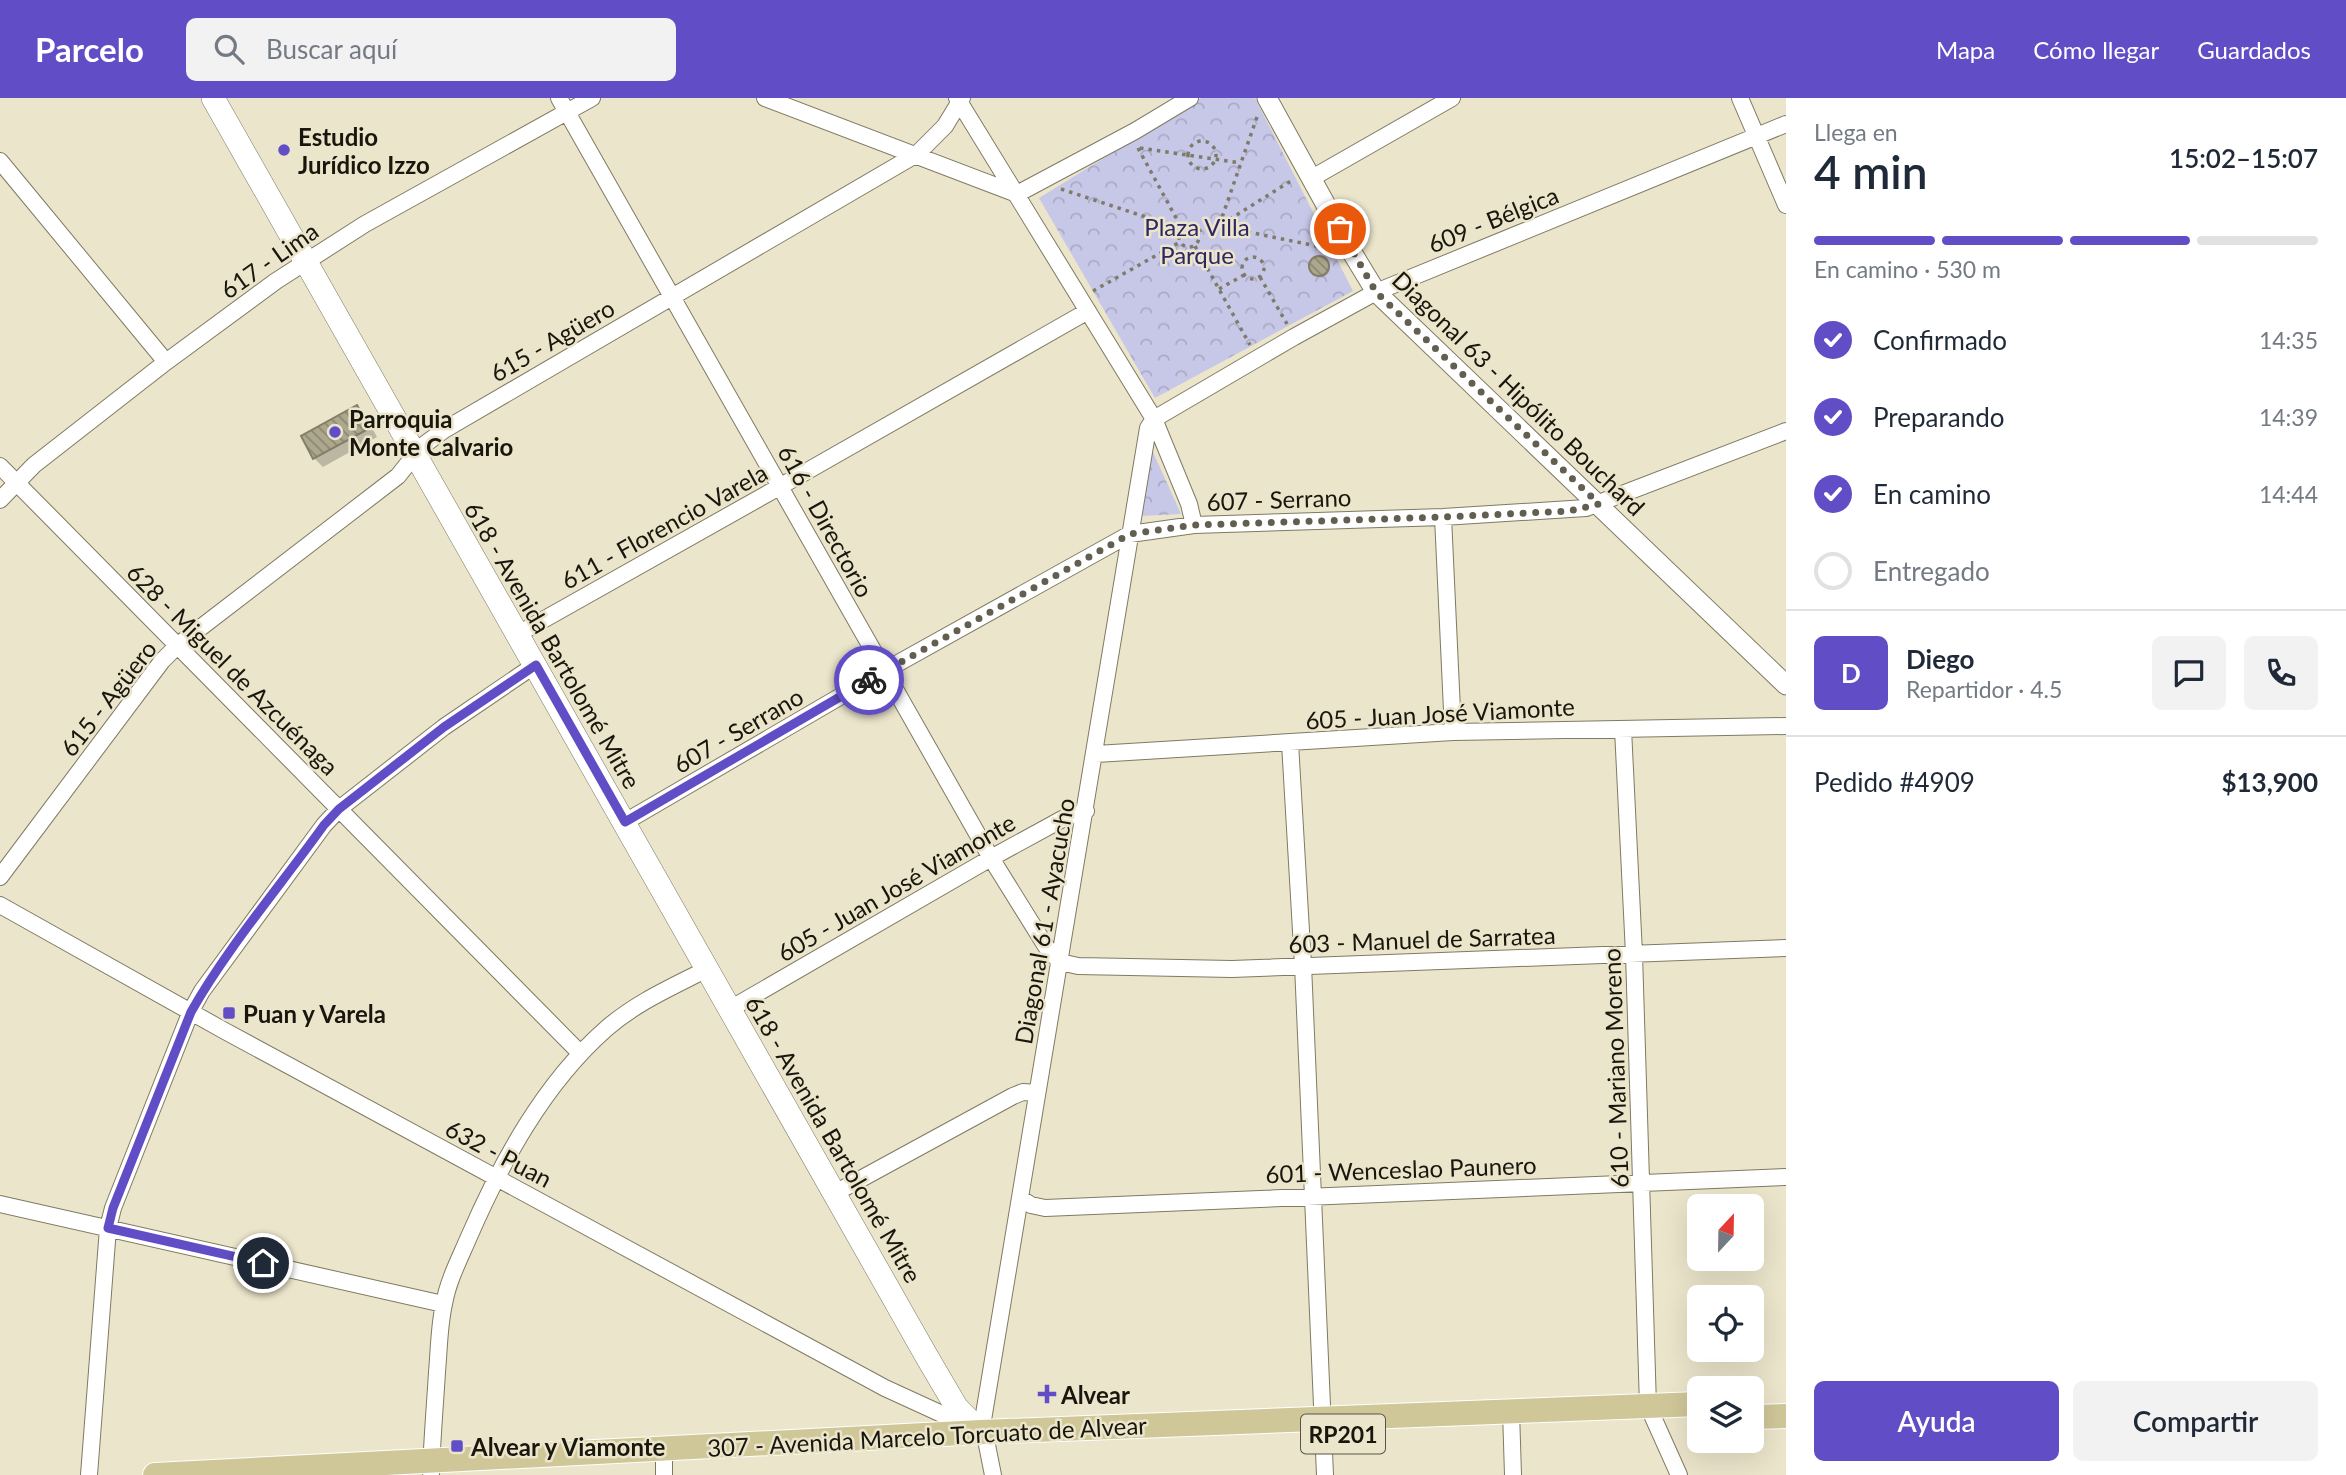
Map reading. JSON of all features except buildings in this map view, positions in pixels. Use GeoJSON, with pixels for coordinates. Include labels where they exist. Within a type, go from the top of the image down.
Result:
{"type":"FeatureCollection","features":[{"type":"Feature","properties":{"kind":"main road","name":"618 - Avenida Bartolomé Mitre"},"geometry":{"type":"LineString","coordinates":[[213,98],[413,456],[536,665],[945,1388],[957,1408],[984,1438]]}},
{"type":"Feature","properties":{"kind":"main road"},"geometry":{"type":"LineString","coordinates":[[1764,1401],[1786,1400]]}},
{"type":"Feature","properties":{"kind":"main road","name":"307 - Avenida Marcelo Torcuato de Alvear"},"geometry":{"type":"LineString","coordinates":[[155,1475],[664,1462],[984,1438],[1651,1413],[1687,1406]]}},
{"type":"Feature","properties":{"kind":"main road","name":"307 - Avenida Marcelo Torcuato de Alvear"},"geometry":{"type":"LineString","coordinates":[[1651,1413],[1687,1418]]}},
{"type":"Feature","properties":{"kind":"main road"},"geometry":{"type":"LineString","coordinates":[[1764,1417],[1786,1416]]}},
{"type":"Feature","properties":{"kind":"main road","name":"307 - Avenida Marcelo Torcuato de Alvear"},"geometry":{"type":"LineString","coordinates":[[1322,1427],[1379,1441],[1511,1419]]}},
{"type":"Feature","properties":{"kind":"main road","name":"307 - Avenida Marcelo Torcuato de Alvear"},"geometry":{"type":"LineString","coordinates":[[393,1475],[431,1467]]}},
{"type":"Feature","properties":{"kind":"street","name":"616 - Directorio"},"geometry":{"type":"LineString","coordinates":[[559,98],[991,858],[1047,948],[1060,962]]}},
{"type":"Feature","properties":{"kind":"street","name":"617 - Lima"},"geometry":{"type":"LineString","coordinates":[[0,500],[34,465],[166,362],[304,262],[365,224],[592,98]]}},
{"type":"Feature","properties":{"kind":"street"},"geometry":{"type":"LineString","coordinates":[[765,98],[1017,194]]}},
{"type":"Feature","properties":{"kind":"street"},"geometry":{"type":"LineString","coordinates":[[1017,194],[1039,181],[1134,140],[1189,98]]}},
{"type":"Feature","properties":{"kind":"street"},"geometry":{"type":"LineString","coordinates":[[1310,174],[1452,98]]}},
{"type":"Feature","properties":{"kind":"street"},"geometry":{"type":"LineString","coordinates":[[1741,98],[1786,205]]}},
{"type":"Feature","properties":{"kind":"street"},"geometry":{"type":"LineString","coordinates":[[959,99],[1154,419],[1189,504],[1194,525]]}},
{"type":"Feature","properties":{"kind":"street","name":"615 - Agüero"},"geometry":{"type":"LineString","coordinates":[[0,877],[162,661],[178,645],[398,477],[421,447],[444,430],[917,154],[945,126],[959,99]]}},
{"type":"Feature","properties":{"kind":"street","name":"Diagonal 63 - Hipólito Bouchard"},"geometry":{"type":"LineString","coordinates":[[1263,104],[1310,174],[1376,292],[1786,685]]}},
{"type":"Feature","properties":{"kind":"street","name":"609 - Bélgica"},"geometry":{"type":"LineString","coordinates":[[1154,419],[1376,292],[1786,124]]}},
{"type":"Feature","properties":{"kind":"street"},"geometry":{"type":"LineString","coordinates":[[0,162],[166,362]]}},
{"type":"Feature","properties":{"kind":"street","name":"611 - Florencio Varela"},"geometry":{"type":"LineString","coordinates":[[518,634],[781,486],[1084,304]]}},
{"type":"Feature","properties":{"kind":"street","name":"Diagonal 61 - Ayacucho"},"geometry":{"type":"LineString","coordinates":[[993,1475],[984,1438],[1020,1198],[1096,754],[1148,428],[1154,419]]}},
{"type":"Feature","properties":{"kind":"street","name":"607 - Serrano"},"geometry":{"type":"LineString","coordinates":[[625,822],[884,671],[1130,534],[1194,525],[1569,511],[1599,504],[1786,431]]}},
{"type":"Feature","properties":{"kind":"street","name":"628 - Miguel de Azcuénaga"},"geometry":{"type":"LineString","coordinates":[[0,466],[580,1053]]}},
{"type":"Feature","properties":{"kind":"street"},"geometry":{"type":"LineString","coordinates":[[1443,517],[1453,732]]}},
{"type":"Feature","properties":{"kind":"street"},"geometry":{"type":"LineString","coordinates":[[89,1475],[108,1228],[113,1208],[191,1012],[202,991],[324,825],[339,809],[444,727],[536,665]]}},
{"type":"Feature","properties":{"kind":"street","name":"605 - Juan José Viamonte"},"geometry":{"type":"LineString","coordinates":[[1096,754],[1453,732],[1786,726]]}},
{"type":"Feature","properties":{"kind":"street","name":"610 - Mariano Moreno"},"geometry":{"type":"LineString","coordinates":[[1623,729],[1651,1413]]}},
{"type":"Feature","properties":{"kind":"street"},"geometry":{"type":"LineString","coordinates":[[1290,743],[1303,965],[1325,1475]]}},
{"type":"Feature","properties":{"kind":"street","name":"605 - Juan José Viamonte"},"geometry":{"type":"LineString","coordinates":[[730,1009],[991,858],[1066,817],[1086,811]]}},
{"type":"Feature","properties":{"kind":"street","name":"632 - Puan"},"geometry":{"type":"LineString","coordinates":[[0,905],[497,1178],[885,1388],[984,1438]]}},
{"type":"Feature","properties":{"kind":"street","name":"603 - Manuel de Sarratea"},"geometry":{"type":"LineString","coordinates":[[1060,962],[1078,966],[1232,969],[1786,948]]}},
{"type":"Feature","properties":{"kind":"street"},"geometry":{"type":"LineString","coordinates":[[431,1467],[443,1304],[450,1282],[497,1178],[531,1119],[580,1053],[609,1026],[643,1001],[707,969]]}},
{"type":"Feature","properties":{"kind":"street"},"geometry":{"type":"LineString","coordinates":[[835,1193],[1013,1096],[1023,1092],[1037,1093]]}},
{"type":"Feature","properties":{"kind":"street","name":"601 - Wenceslao Paunero"},"geometry":{"type":"LineString","coordinates":[[1020,1198],[1031,1205],[1045,1208],[1786,1177]]}},
{"type":"Feature","properties":{"kind":"street"},"geometry":{"type":"LineString","coordinates":[[0,1204],[443,1304]]}},
{"type":"Feature","properties":{"kind":"street"},"geometry":{"type":"LineString","coordinates":[[1651,1413],[1679,1475]]}},
{"type":"Feature","properties":{"kind":"street"},"geometry":{"type":"LineString","coordinates":[[1511,1419],[1513,1475]]}},
{"type":"Feature","properties":{"kind":"path"},"geometry":{"type":"LineString","coordinates":[[1219,226],[1263,104]]}},
{"type":"Feature","properties":{"kind":"path"},"geometry":{"type":"LineString","coordinates":[[1134,140],[1188,154],[1241,163]]}},
{"type":"Feature","properties":{"kind":"path"},"geometry":{"type":"LineString","coordinates":[[1134,140],[1182,229]]}},
{"type":"Feature","properties":{"kind":"path"},"geometry":{"type":"LineString","coordinates":[[1204,141],[1215,149],[1216,158],[1211,166],[1203,169],[1194,167],[1188,154],[1192,146],[1204,141]]}},
{"type":"Feature","properties":{"kind":"path"},"geometry":{"type":"LineString","coordinates":[[1198,231],[1199,241],[1195,246],[1185,247],[1180,242],[1182,229],[1189,226],[1198,231],[1219,226],[1310,174]]}},
{"type":"Feature","properties":{"kind":"path"},"geometry":{"type":"LineString","coordinates":[[1039,181],[1182,229]]}},
{"type":"Feature","properties":{"kind":"path"},"geometry":{"type":"LineString","coordinates":[[1219,226],[1353,254]]}},
{"type":"Feature","properties":{"kind":"path"},"geometry":{"type":"LineString","coordinates":[[1084,304],[1180,242]]}},
{"type":"Feature","properties":{"kind":"path"},"geometry":{"type":"LineString","coordinates":[[1195,246],[1258,358]]}},
{"type":"Feature","properties":{"kind":"path"},"geometry":{"type":"LineString","coordinates":[[1256,257],[1264,264],[1260,277],[1250,279],[1244,275],[1242,267],[1245,261],[1256,257]]}},
{"type":"Feature","properties":{"kind":"path"},"geometry":{"type":"LineString","coordinates":[[1219,289],[1244,275]]}},
{"type":"Feature","properties":{"kind":"path"},"geometry":{"type":"LineString","coordinates":[[1260,277],[1294,337]]}},
{"type":"Feature","properties":{"kind":"green space","name":"Plaza Villa Parque"},"geometry":{"type":"Polygon","coordinates":[[[1201,98],[1255,98],[1353,291],[1155,398],[1039,198],[1201,98]]]}},
{"type":"Feature","properties":{"kind":"green space"},"geometry":{"type":"Polygon","coordinates":[[[1152,450],[1181,514],[1141,516],[1152,450]]]}},
{"type":"Feature","properties":{"kind":"way so far"},"geometry":{"type":"LineString","coordinates":[[869,680],[1130,534],[1194,525],[1569,511],[1599,504],[1376,292],[1340,229]]}},
{"type":"Feature","properties":{"kind":"place","name":"Estudio Jurídico Izzo"},"geometry":{"type":"Point","coordinates":[284,150]}},
{"type":"Feature","properties":{"kind":"place","name":"Parroquia Monte Calvario"},"geometry":{"type":"Point","coordinates":[335,432]}},
{"type":"Feature","properties":{"kind":"place","name":"Puan y Varela"},"geometry":{"type":"Point","coordinates":[229,1013]}},
{"type":"Feature","properties":{"kind":"place","name":"Alvear"},"geometry":{"type":"Point","coordinates":[1047,1394]}},
{"type":"Feature","properties":{"kind":"place","name":"Alvear y Viamonte"},"geometry":{"type":"Point","coordinates":[457,1446]}},
{"type":"Feature","properties":{"kind":"route"},"geometry":{"type":"LineString","coordinates":[[263,1263],[108,1228],[113,1208],[184,1026],[202,991],[324,825],[339,809],[444,727],[536,665],[625,822],[869,680]]}}]}
